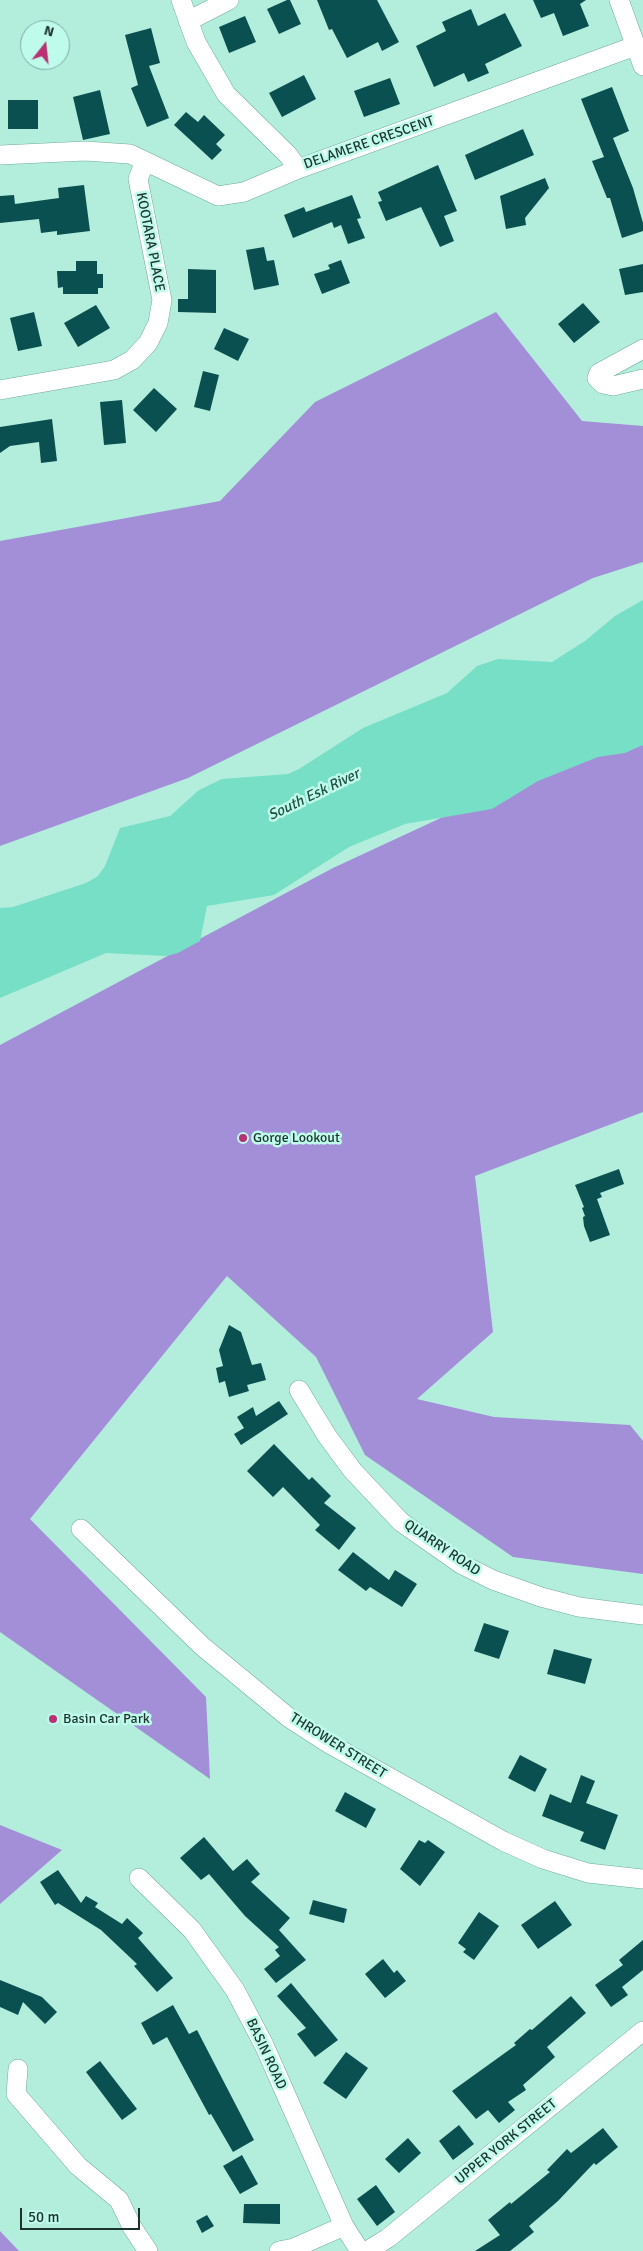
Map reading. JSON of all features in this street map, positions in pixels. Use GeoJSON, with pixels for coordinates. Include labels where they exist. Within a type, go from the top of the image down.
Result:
{"type":"FeatureCollection","features":[{"type":"Feature","properties":{"kind":"street","name":"DELAMERE CRESCENT"},"geometry":{"type":"LineString","coordinates":[[181,0],[196,42],[226,94],[288,155],[298,169],[635,46]]}},
{"type":"Feature","properties":{"kind":"street"},"geometry":{"type":"LineString","coordinates":[[188,21],[229,0]]}},
{"type":"Feature","properties":{"kind":"street"},"geometry":{"type":"LineString","coordinates":[[619,0],[643,66]]}},
{"type":"Feature","properties":{"kind":"street"},"geometry":{"type":"LineString","coordinates":[[0,155],[115,152],[130,154],[218,196],[244,192],[298,169]]}},
{"type":"Feature","properties":{"kind":"street","name":"KOOTARA PLACE"},"geometry":{"type":"LineString","coordinates":[[0,390],[114,370],[132,360],[148,343],[158,323],[162,300],[138,179],[145,161]]}},
{"type":"Feature","properties":{"kind":"street"},"geometry":{"type":"LineString","coordinates":[[643,348],[599,373],[597,378],[603,384],[613,386],[643,379]]}},
{"type":"Feature","properties":{"kind":"street","name":"QUARRY ROAD"},"geometry":{"type":"LineString","coordinates":[[299,1390],[327,1436],[353,1471],[401,1522],[461,1564],[493,1580],[541,1597],[579,1607],[643,1616]]}},
{"type":"Feature","properties":{"kind":"street","name":"THROWER STREET"},"geometry":{"type":"LineString","coordinates":[[81,1529],[202,1646],[288,1717],[328,1742],[503,1841],[543,1859],[573,1870],[643,1878]]}},
{"type":"Feature","properties":{"kind":"street","name":"BASIN ROAD"},"geometry":{"type":"LineString","coordinates":[[139,1878],[192,1930],[235,1990],[264,2044],[344,2226],[360,2251]]}},
{"type":"Feature","properties":{"kind":"street","name":"UPPER YORK STREET"},"geometry":{"type":"LineString","coordinates":[[367,2251],[388,2238],[643,2030]]}},
{"type":"Feature","properties":{"kind":"street"},"geometry":{"type":"LineString","coordinates":[[18,2069],[8,2092],[78,2166],[119,2200],[132,2227],[148,2251]]}},
{"type":"Feature","properties":{"kind":"street"},"geometry":{"type":"LineString","coordinates":[[279,2251],[294,2248],[344,2226]]}},
{"type":"Feature","properties":{"kind":"shaded area"},"geometry":{"type":"Polygon","coordinates":[[[496,312],[582,421],[643,426],[643,562],[593,578],[188,778],[0,846],[0,541],[220,501],[315,402],[496,312]]]}},
{"type":"Feature","properties":{"kind":"shaded area"},"geometry":{"type":"Polygon","coordinates":[[[643,732],[643,1112],[475,1176],[493,1332],[417,1399],[494,1417],[630,1425],[643,1441],[643,1574],[513,1557],[365,1455],[316,1357],[227,1276],[30,1519],[206,1697],[210,1779],[0,1632],[0,1045],[333,868],[570,758],[643,732]]]}},
{"type":"Feature","properties":{"kind":"shaded area"},"geometry":{"type":"Polygon","coordinates":[[[0,1825],[62,1850],[0,1904],[0,1825]]]}},
{"type":"Feature","properties":{"kind":"shaded area"},"geometry":{"type":"Polygon","coordinates":[[[0,2231],[19,2251],[0,2251],[0,2231]]]}},
{"type":"Feature","properties":{"kind":"water","name":"South Esk River"},"geometry":{"type":"Polygon","coordinates":[[[643,600],[643,745],[625,753],[598,757],[538,781],[492,809],[405,824],[349,847],[274,895],[207,906],[200,941],[178,953],[166,956],[106,953],[0,998],[0,908],[13,907],[86,883],[98,876],[105,866],[120,828],[170,816],[199,790],[222,779],[288,774],[363,728],[447,693],[477,666],[498,659],[552,662],[585,641],[615,616],[643,600]]]}},
{"type":"Feature","properties":{"kind":"building"},"geometry":{"type":"Polygon","coordinates":[[[290,0],[301,24],[279,34],[267,9],[290,0]]]}},
{"type":"Feature","properties":{"kind":"building"},"geometry":{"type":"Polygon","coordinates":[[[317,0],[377,0],[399,42],[382,51],[378,42],[347,58],[332,29],[329,30],[317,0]]]}},
{"type":"Feature","properties":{"kind":"building"},"geometry":{"type":"Polygon","coordinates":[[[533,0],[586,0],[580,4],[589,26],[563,36],[554,13],[541,18],[533,0]]]}},
{"type":"Feature","properties":{"kind":"building"},"geometry":{"type":"Polygon","coordinates":[[[471,9],[478,26],[505,13],[522,46],[485,64],[489,73],[468,82],[464,73],[434,87],[416,46],[446,31],[442,22],[471,9]]]}},
{"type":"Feature","properties":{"kind":"building"},"geometry":{"type":"Polygon","coordinates":[[[245,16],[256,42],[229,53],[219,27],[245,16]]]}},
{"type":"Feature","properties":{"kind":"building"},"geometry":{"type":"Polygon","coordinates":[[[151,28],[160,63],[149,66],[169,118],[147,127],[131,88],[138,85],[125,35],[151,28]]]}},
{"type":"Feature","properties":{"kind":"building"},"geometry":{"type":"Polygon","coordinates":[[[304,75],[316,99],[282,117],[269,93],[304,75]]]}},
{"type":"Feature","properties":{"kind":"building"},"geometry":{"type":"Polygon","coordinates":[[[390,78],[400,104],[364,117],[354,91],[390,78]]]}},
{"type":"Feature","properties":{"kind":"building"},"geometry":{"type":"Polygon","coordinates":[[[612,87],[629,131],[613,138],[633,188],[643,223],[643,231],[622,238],[610,198],[607,198],[592,161],[604,157],[581,99],[612,87]]]}},
{"type":"Feature","properties":{"kind":"building"},"geometry":{"type":"Polygon","coordinates":[[[100,90],[110,134],[83,140],[73,97],[100,90]]]}},
{"type":"Feature","properties":{"kind":"building"},"geometry":{"type":"Polygon","coordinates":[[[8,100],[38,100],[38,129],[8,129],[8,100]]]}},
{"type":"Feature","properties":{"kind":"building"},"geometry":{"type":"Polygon","coordinates":[[[186,112],[198,122],[204,115],[225,135],[216,144],[222,150],[212,160],[174,125],[186,112]]]}},
{"type":"Feature","properties":{"kind":"building"},"geometry":{"type":"Polygon","coordinates":[[[523,129],[534,155],[475,180],[465,155],[523,129]]]}},
{"type":"Feature","properties":{"kind":"building"},"geometry":{"type":"Polygon","coordinates":[[[438,165],[457,211],[444,216],[454,241],[440,247],[421,207],[386,221],[378,202],[382,201],[378,192],[438,165]]]}},
{"type":"Feature","properties":{"kind":"building"},"geometry":{"type":"Polygon","coordinates":[[[545,178],[549,188],[525,218],[526,225],[506,229],[500,196],[545,178]]]}},
{"type":"Feature","properties":{"kind":"building"},"geometry":{"type":"Polygon","coordinates":[[[84,185],[90,231],[57,235],[57,231],[41,233],[39,219],[0,223],[0,196],[14,195],[15,204],[59,198],[58,188],[84,185]]]}},
{"type":"Feature","properties":{"kind":"building"},"geometry":{"type":"Polygon","coordinates":[[[352,195],[361,218],[357,219],[365,238],[348,244],[341,225],[334,228],[332,222],[293,238],[284,215],[304,207],[306,212],[352,195]]]}},
{"type":"Feature","properties":{"kind":"building"},"geometry":{"type":"Polygon","coordinates":[[[264,247],[267,261],[274,260],[279,285],[254,290],[246,250],[264,247]]]}},
{"type":"Feature","properties":{"kind":"building"},"geometry":{"type":"Polygon","coordinates":[[[341,260],[350,283],[322,294],[314,274],[330,269],[328,265],[341,260]]]}},
{"type":"Feature","properties":{"kind":"building"},"geometry":{"type":"Polygon","coordinates":[[[76,261],[97,261],[97,274],[103,274],[103,288],[98,288],[98,294],[63,294],[63,287],[58,288],[57,271],[76,271],[76,261]]]}},
{"type":"Feature","properties":{"kind":"building"},"geometry":{"type":"Polygon","coordinates":[[[643,264],[643,292],[625,295],[619,269],[643,264]]]}},
{"type":"Feature","properties":{"kind":"building"},"geometry":{"type":"Polygon","coordinates":[[[188,269],[216,270],[216,313],[178,312],[178,299],[188,299],[188,269]]]}},
{"type":"Feature","properties":{"kind":"building"},"geometry":{"type":"Polygon","coordinates":[[[583,303],[600,322],[574,343],[558,324],[583,303]]]}},
{"type":"Feature","properties":{"kind":"building"},"geometry":{"type":"Polygon","coordinates":[[[96,305],[110,328],[78,347],[64,323],[96,305]]]}},
{"type":"Feature","properties":{"kind":"building"},"geometry":{"type":"Polygon","coordinates":[[[34,312],[42,346],[18,351],[10,318],[34,312]]]}},
{"type":"Feature","properties":{"kind":"building"},"geometry":{"type":"Polygon","coordinates":[[[224,328],[249,339],[238,361],[214,349],[224,328]]]}},
{"type":"Feature","properties":{"kind":"building"},"geometry":{"type":"Polygon","coordinates":[[[203,371],[219,375],[210,411],[194,407],[203,371]]]}},
{"type":"Feature","properties":{"kind":"building"},"geometry":{"type":"Polygon","coordinates":[[[154,388],[177,409],[156,432],[133,410],[154,388]]]}},
{"type":"Feature","properties":{"kind":"building"},"geometry":{"type":"Polygon","coordinates":[[[122,400],[126,443],[104,445],[100,402],[122,400]]]}},
{"type":"Feature","properties":{"kind":"building"},"geometry":{"type":"Polygon","coordinates":[[[52,419],[57,461],[41,463],[39,442],[10,446],[0,453],[0,427],[52,419]]]}},
{"type":"Feature","properties":{"kind":"building"},"geometry":{"type":"Polygon","coordinates":[[[619,1169],[624,1184],[600,1193],[602,1197],[597,1199],[610,1235],[590,1242],[584,1226],[583,1217],[585,1216],[582,1208],[584,1207],[575,1185],[619,1169]]]}},
{"type":"Feature","properties":{"kind":"building"},"geometry":{"type":"Polygon","coordinates":[[[229,1325],[241,1332],[252,1365],[261,1363],[266,1380],[247,1385],[249,1391],[229,1397],[225,1381],[219,1383],[216,1368],[223,1366],[219,1350],[229,1325]]]}},
{"type":"Feature","properties":{"kind":"building"},"geometry":{"type":"Polygon","coordinates":[[[279,1401],[288,1414],[241,1445],[234,1434],[244,1428],[237,1417],[253,1407],[256,1416],[279,1401]]]}},
{"type":"Feature","properties":{"kind":"building"},"geometry":{"type":"Polygon","coordinates":[[[274,1444],[309,1480],[312,1477],[331,1496],[324,1503],[356,1528],[339,1550],[315,1530],[320,1525],[283,1487],[273,1497],[247,1471],[274,1444]]]}},
{"type":"Feature","properties":{"kind":"building"},"geometry":{"type":"Polygon","coordinates":[[[353,1552],[389,1580],[395,1570],[417,1584],[402,1607],[370,1587],[366,1591],[338,1570],[353,1552]]]}},
{"type":"Feature","properties":{"kind":"building"},"geometry":{"type":"Polygon","coordinates":[[[484,1623],[509,1631],[499,1659],[474,1651],[484,1623]]]}},
{"type":"Feature","properties":{"kind":"building"},"geometry":{"type":"Polygon","coordinates":[[[554,1649],[592,1659],[585,1684],[547,1674],[554,1649]]]}},
{"type":"Feature","properties":{"kind":"building"},"geometry":{"type":"Polygon","coordinates":[[[520,1755],[547,1769],[535,1792],[508,1778],[520,1755]]]}},
{"type":"Feature","properties":{"kind":"building"},"geometry":{"type":"Polygon","coordinates":[[[581,1775],[595,1781],[586,1803],[618,1815],[605,1850],[580,1841],[584,1832],[542,1816],[550,1794],[571,1803],[581,1775]]]}},
{"type":"Feature","properties":{"kind":"building"},"geometry":{"type":"Polygon","coordinates":[[[345,1792],[376,1809],[366,1828],[335,1811],[345,1792]]]}},
{"type":"Feature","properties":{"kind":"building"},"geometry":{"type":"Polygon","coordinates":[[[204,1837],[233,1871],[247,1859],[260,1874],[251,1882],[290,1918],[279,1930],[306,1960],[276,1983],[264,1969],[280,1956],[275,1950],[279,1947],[245,1916],[209,1874],[201,1880],[180,1858],[204,1837]]]}},
{"type":"Feature","properties":{"kind":"building"},"geometry":{"type":"Polygon","coordinates":[[[419,1840],[425,1843],[428,1840],[445,1852],[420,1886],[400,1869],[419,1840]]]}},
{"type":"Feature","properties":{"kind":"building"},"geometry":{"type":"Polygon","coordinates":[[[58,1870],[81,1903],[86,1896],[98,1903],[95,1907],[122,1924],[127,1918],[143,1933],[138,1938],[173,1978],[157,1992],[134,1966],[137,1964],[101,1930],[58,1903],[55,1905],[40,1882],[58,1870]]]}},
{"type":"Feature","properties":{"kind":"building"},"geometry":{"type":"Polygon","coordinates":[[[313,1900],[347,1909],[344,1923],[309,1914],[313,1900]]]}},
{"type":"Feature","properties":{"kind":"building"},"geometry":{"type":"Polygon","coordinates":[[[555,1901],[572,1925],[538,1949],[521,1925],[555,1901]]]}},
{"type":"Feature","properties":{"kind":"building"},"geometry":{"type":"Polygon","coordinates":[[[479,1912],[499,1926],[474,1960],[463,1952],[466,1949],[458,1943],[479,1912]]]}},
{"type":"Feature","properties":{"kind":"building"},"geometry":{"type":"Polygon","coordinates":[[[643,1940],[643,1970],[622,1987],[628,1995],[611,2007],[595,1985],[623,1965],[619,1960],[643,1940]]]}},
{"type":"Feature","properties":{"kind":"building"},"geometry":{"type":"Polygon","coordinates":[[[383,1959],[394,1973],[397,1970],[406,1981],[385,1998],[365,1974],[383,1959]]]}},
{"type":"Feature","properties":{"kind":"building"},"geometry":{"type":"Polygon","coordinates":[[[0,1980],[42,1997],[57,2012],[45,2024],[23,2002],[18,2015],[0,2007],[0,1980]]]}},
{"type":"Feature","properties":{"kind":"building"},"geometry":{"type":"Polygon","coordinates":[[[291,1983],[338,2040],[315,2057],[297,2034],[306,2028],[277,1996],[291,1983]]]}},
{"type":"Feature","properties":{"kind":"building"},"geometry":{"type":"Polygon","coordinates":[[[571,1996],[586,2013],[547,2047],[555,2057],[523,2085],[526,2090],[508,2102],[515,2110],[499,2123],[488,2110],[476,2119],[452,2091],[516,2045],[514,2043],[571,1996]]]}},
{"type":"Feature","properties":{"kind":"building"},"geometry":{"type":"Polygon","coordinates":[[[173,2005],[189,2034],[197,2030],[254,2140],[233,2152],[211,2114],[209,2115],[167,2037],[153,2045],[141,2023],[173,2005]]]}},
{"type":"Feature","properties":{"kind":"building"},"geometry":{"type":"Polygon","coordinates":[[[346,2052],[368,2068],[346,2099],[323,2083],[346,2052]]]}},
{"type":"Feature","properties":{"kind":"building"},"geometry":{"type":"Polygon","coordinates":[[[100,2061],[137,2109],[122,2120],[86,2072],[100,2061]]]}},
{"type":"Feature","properties":{"kind":"building"},"geometry":{"type":"Polygon","coordinates":[[[459,2125],[474,2144],[453,2160],[439,2141],[459,2125]]]}},
{"type":"Feature","properties":{"kind":"building"},"geometry":{"type":"Polygon","coordinates":[[[603,2128],[618,2147],[596,2165],[594,2163],[558,2201],[529,2226],[534,2232],[510,2251],[475,2251],[500,2235],[488,2220],[550,2172],[547,2170],[567,2149],[571,2153],[603,2128]]]}},
{"type":"Feature","properties":{"kind":"building"},"geometry":{"type":"Polygon","coordinates":[[[408,2138],[421,2153],[399,2173],[385,2159],[408,2138]]]}},
{"type":"Feature","properties":{"kind":"building"},"geometry":{"type":"Polygon","coordinates":[[[242,2155],[258,2184],[240,2194],[223,2166],[242,2155]]]}},
{"type":"Feature","properties":{"kind":"building"},"geometry":{"type":"Polygon","coordinates":[[[376,2185],[395,2212],[377,2226],[357,2199],[376,2185]]]}},
{"type":"Feature","properties":{"kind":"building"},"geometry":{"type":"Polygon","coordinates":[[[244,2204],[280,2204],[280,2224],[243,2223],[244,2204]]]}},
{"type":"Feature","properties":{"kind":"building"},"geometry":{"type":"Polygon","coordinates":[[[207,2215],[214,2226],[202,2233],[196,2221],[207,2215]]]}},
{"type":"Feature","properties":{"kind":"place","name":"Gorge Lookout"},"geometry":{"type":"Point","coordinates":[243,1138]}},
{"type":"Feature","properties":{"kind":"place","name":"Basin Car Park"},"geometry":{"type":"Point","coordinates":[53,1719]}}]}
